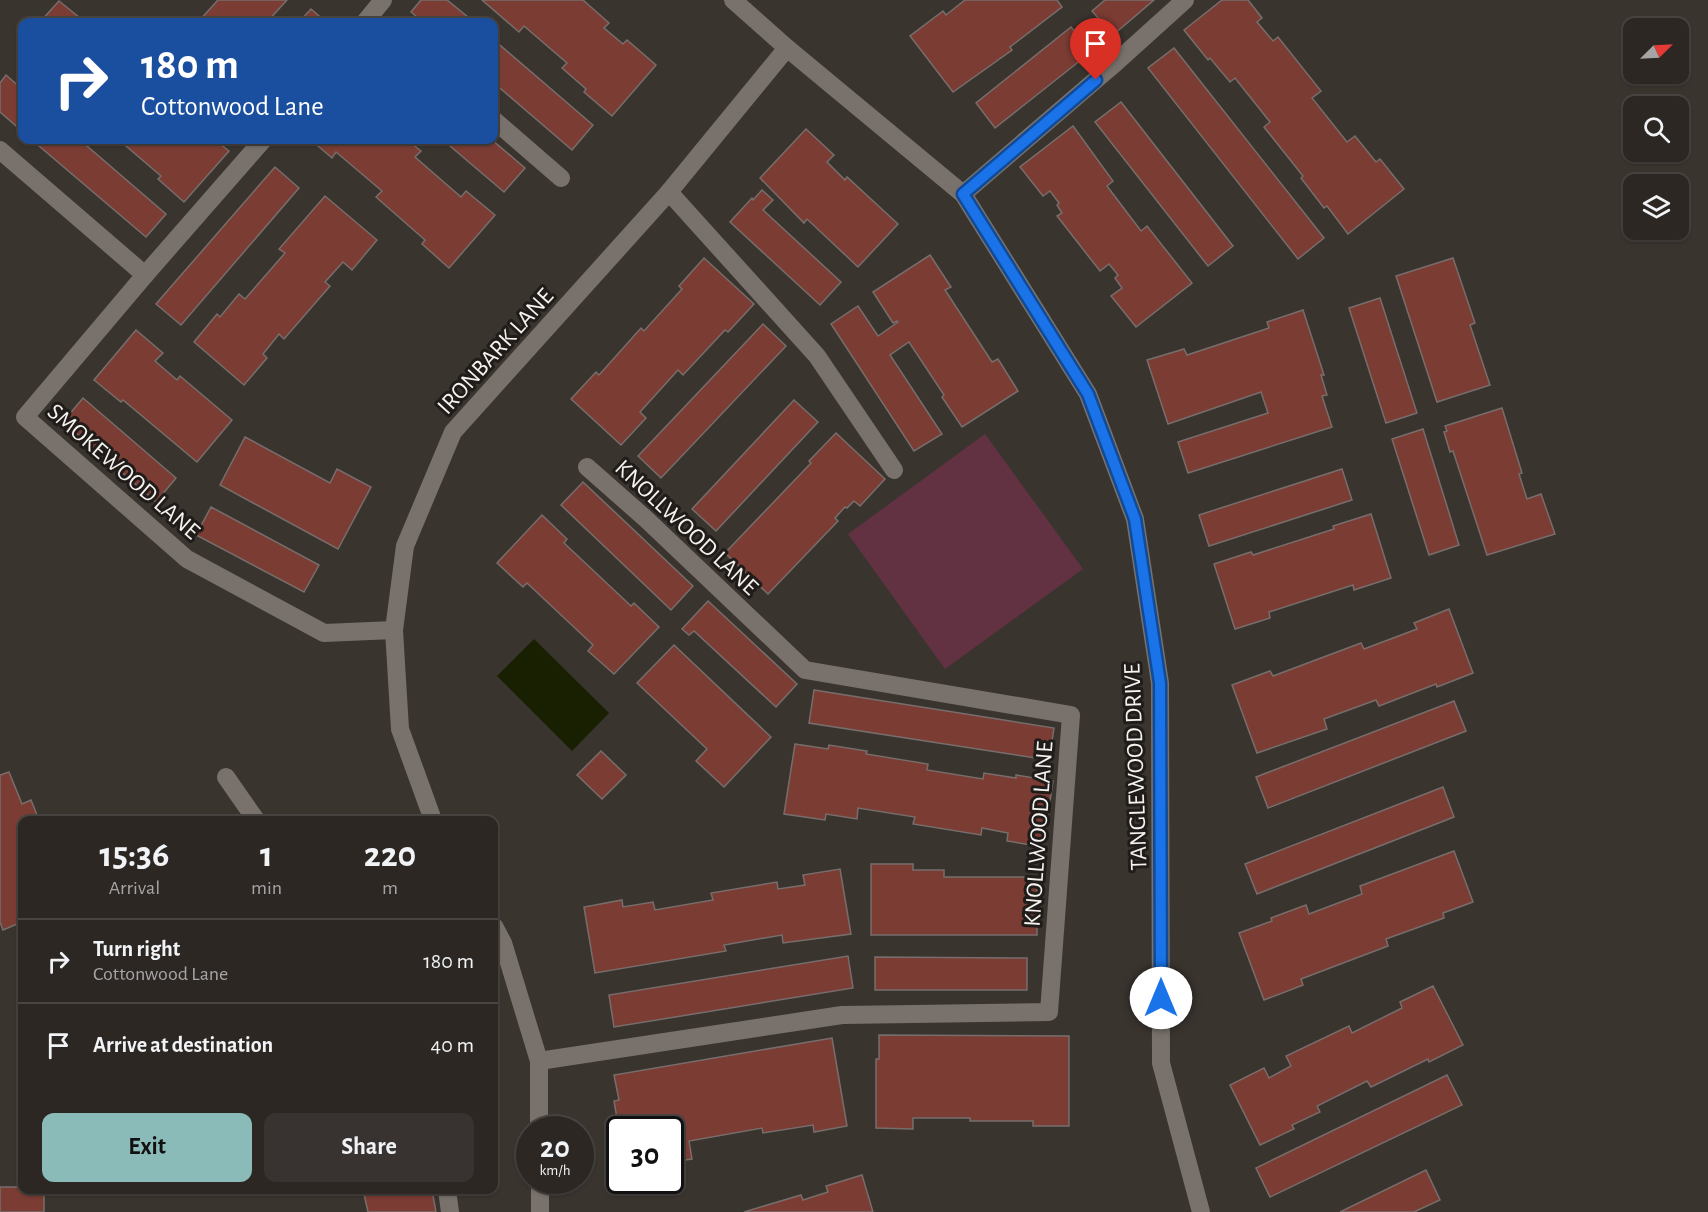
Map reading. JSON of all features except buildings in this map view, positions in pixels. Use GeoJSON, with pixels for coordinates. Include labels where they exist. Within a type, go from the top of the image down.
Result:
{"type":"FeatureCollection","features":[{"type":"Feature","properties":{"kind":"street"},"geometry":{"type":"LineString","coordinates":[[373,18],[382,0]]}},
{"type":"Feature","properties":{"kind":"street","name":"TANGLEWOOD DRIVE"},"geometry":{"type":"LineString","coordinates":[[733,0],[787,48],[963,194],[1088,394],[1135,519],[1160,683],[1161,1064],[1201,1212]]}},
{"type":"Feature","properties":{"kind":"street"},"geometry":{"type":"LineString","coordinates":[[963,194],[1185,0]]}},
{"type":"Feature","properties":{"kind":"street","name":"IRONBARK LANE"},"geometry":{"type":"LineString","coordinates":[[432,816],[400,729],[394,630],[405,546],[453,432],[669,192],[787,48]]}},
{"type":"Feature","properties":{"kind":"street"},"geometry":{"type":"LineString","coordinates":[[498,123],[561,178]]}},
{"type":"Feature","properties":{"kind":"street","name":"SMOKEWOOD LANE"},"geometry":{"type":"LineString","coordinates":[[260,144],[145,275],[26,417],[187,559],[324,633],[394,630]]}},
{"type":"Feature","properties":{"kind":"street"},"geometry":{"type":"LineString","coordinates":[[0,150],[145,275]]}},
{"type":"Feature","properties":{"kind":"street"},"geometry":{"type":"LineString","coordinates":[[669,192],[817,356],[894,470]]}},
{"type":"Feature","properties":{"kind":"street","name":"KNOLLWOOD LANE"},"geometry":{"type":"LineString","coordinates":[[539,1061],[842,1015],[1049,1012],[1071,715],[805,670],[646,519],[587,468]]}},
{"type":"Feature","properties":{"kind":"street"},"geometry":{"type":"LineString","coordinates":[[226,777],[253,816]]}},
{"type":"Feature","properties":{"kind":"street"},"geometry":{"type":"LineString","coordinates":[[498,934],[503,943],[539,1061],[539,1116]]}},
{"type":"Feature","properties":{"kind":"street"},"geometry":{"type":"LineString","coordinates":[[448,1194],[450,1212]]}},
{"type":"Feature","properties":{"kind":"street"},"geometry":{"type":"LineString","coordinates":[[540,1194],[540,1212]]}},
{"type":"Feature","properties":{"kind":"shaded area"},"geometry":{"type":"Polygon","coordinates":[[[985,434],[1083,569],[945,669],[848,534],[985,434]]]}},
{"type":"Feature","properties":{"kind":"shaded area"},"geometry":{"type":"Polygon","coordinates":[[[534,639],[609,713],[572,751],[497,676],[534,639]]]}},
{"type":"Feature","properties":{"kind":"route"},"geometry":{"type":"LineString","coordinates":[[1096,80],[963,194],[1088,394],[1135,519],[1160,683],[1161,998]]}}]}
